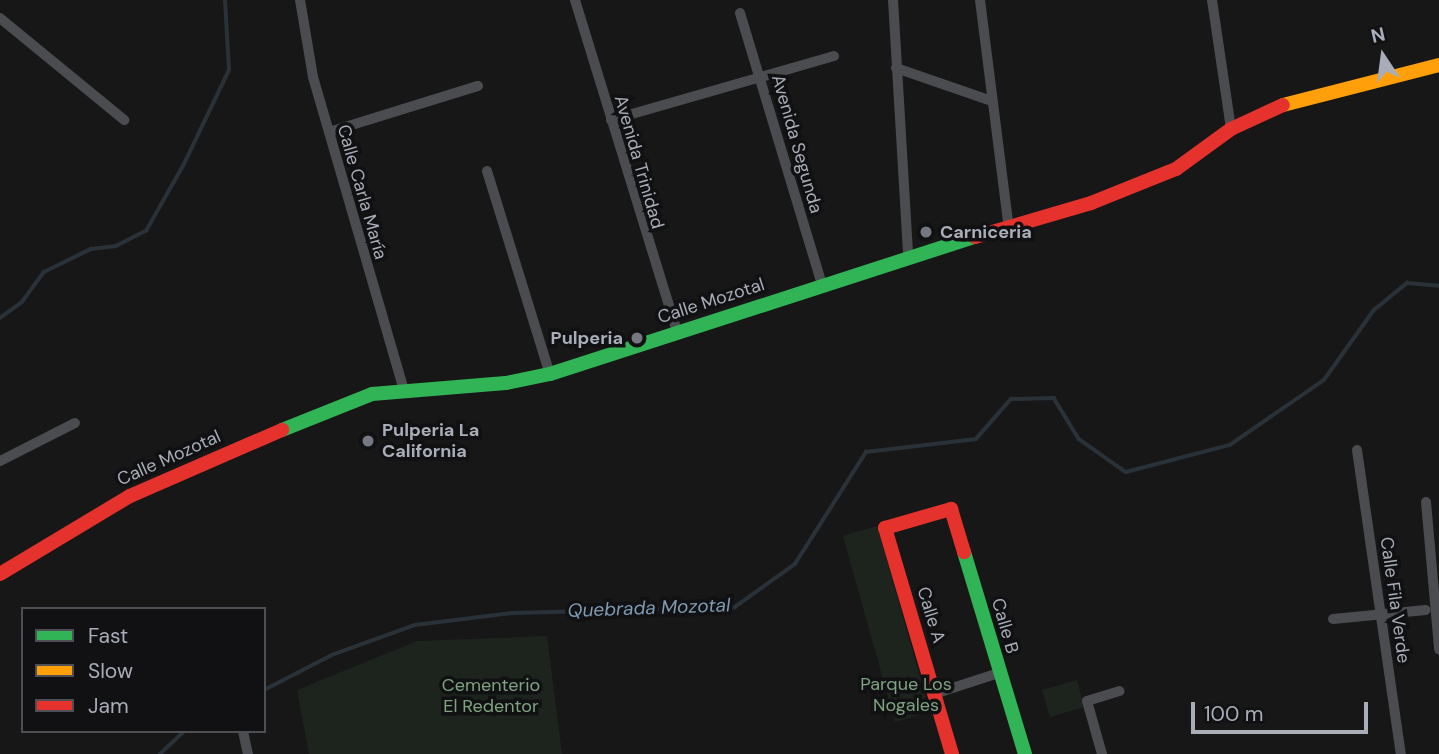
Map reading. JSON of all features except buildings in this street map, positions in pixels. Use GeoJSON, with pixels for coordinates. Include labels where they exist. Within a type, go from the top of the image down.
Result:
{"type":"FeatureCollection","features":[{"type":"Feature","properties":{"kind":"street","name":"Calle Carla María"},"geometry":{"type":"LineString","coordinates":[[300,0],[313,77],[404,390]]}},
{"type":"Feature","properties":{"kind":"street","name":"Avenida Trinidad"},"geometry":{"type":"LineString","coordinates":[[575,0],[677,332]]}},
{"type":"Feature","properties":{"kind":"street"},"geometry":{"type":"LineString","coordinates":[[893,0],[908,256]]}},
{"type":"Feature","properties":{"kind":"street"},"geometry":{"type":"LineString","coordinates":[[980,0],[1009,228]]}},
{"type":"Feature","properties":{"kind":"street"},"geometry":{"type":"LineString","coordinates":[[1212,0],[1231,129]]}},
{"type":"Feature","properties":{"kind":"street","name":"Avenida Segunda"},"geometry":{"type":"LineString","coordinates":[[740,13],[761,75],[822,285]]}},
{"type":"Feature","properties":{"kind":"street"},"geometry":{"type":"LineString","coordinates":[[0,18],[124,120]]}},
{"type":"Feature","properties":{"kind":"street"},"geometry":{"type":"LineString","coordinates":[[611,120],[834,56]]}},
{"type":"Feature","properties":{"kind":"street","name":"Calle Mozotal"},"geometry":{"type":"LineString","coordinates":[[0,574],[81,522],[186,470],[338,406],[372,394],[506,383],[550,374],[908,256],[1009,228],[1157,178],[1194,160],[1231,129],[1291,102],[1439,65]]}},
{"type":"Feature","properties":{"kind":"street"},"geometry":{"type":"LineString","coordinates":[[896,68],[992,101]]}},
{"type":"Feature","properties":{"kind":"street"},"geometry":{"type":"LineString","coordinates":[[329,132],[478,86]]}},
{"type":"Feature","properties":{"kind":"street"},"geometry":{"type":"LineString","coordinates":[[487,171],[550,374]]}},
{"type":"Feature","properties":{"kind":"street"},"geometry":{"type":"LineString","coordinates":[[0,461],[75,423]]}},
{"type":"Feature","properties":{"kind":"street","name":"Calle Fila Verde"},"geometry":{"type":"LineString","coordinates":[[1357,450],[1401,754]]}},
{"type":"Feature","properties":{"kind":"street"},"geometry":{"type":"LineString","coordinates":[[1426,502],[1439,649]]}},
{"type":"Feature","properties":{"kind":"street","name":"Calle B"},"geometry":{"type":"LineString","coordinates":[[885,528],[951,509],[1025,754]]}},
{"type":"Feature","properties":{"kind":"street","name":"Calle A"},"geometry":{"type":"LineString","coordinates":[[885,528],[952,754]]}},
{"type":"Feature","properties":{"kind":"street"},"geometry":{"type":"LineString","coordinates":[[1333,619],[1426,610]]}},
{"type":"Feature","properties":{"kind":"street"},"geometry":{"type":"LineString","coordinates":[[934,694],[999,673]]}},
{"type":"Feature","properties":{"kind":"street"},"geometry":{"type":"LineString","coordinates":[[1102,754],[1087,701],[1120,691]]}},
{"type":"Feature","properties":{"kind":"street"},"geometry":{"type":"LineString","coordinates":[[243,733],[248,754]]}},
{"type":"Feature","properties":{"kind":"green space","name":"Parque Los Nogales"},"geometry":{"type":"Polygon","coordinates":[[[877,526],[930,712],[895,722],[843,536],[877,526]]]}},
{"type":"Feature","properties":{"kind":"green space","name":"Cementerio El Redentor"},"geometry":{"type":"Polygon","coordinates":[[[547,636],[562,754],[309,754],[297,690],[417,641],[547,636]]]}},
{"type":"Feature","properties":{"kind":"green space"},"geometry":{"type":"Polygon","coordinates":[[[1077,680],[1084,707],[1050,717],[1042,690],[1077,680]]]}},
{"type":"Feature","properties":{"kind":"waterway"},"geometry":{"type":"LineString","coordinates":[[0,318],[22,302],[44,272],[91,249],[116,246],[146,231],[184,164],[229,70],[225,0]]}},
{"type":"Feature","properties":{"kind":"waterway","name":"Quebrada Mozotal"},"geometry":{"type":"LineString","coordinates":[[266,689],[332,655],[415,625],[513,613],[735,607],[795,564],[866,452],[976,439],[1011,399],[1054,398],[1079,439],[1126,472],[1230,445],[1324,380],[1374,310],[1407,283],[1439,286]]}},
{"type":"Feature","properties":{"kind":"waterway","name":"Quebrada Mozotal"},"geometry":{"type":"LineString","coordinates":[[160,754],[183,733]]}},
{"type":"Feature","properties":{"kind":"traffic: fast"},"geometry":{"type":"LineString","coordinates":[[282,430],[372,394],[506,383],[550,374],[975,237]]}},
{"type":"Feature","properties":{"kind":"traffic: fast"},"geometry":{"type":"LineString","coordinates":[[964,552],[1025,754]]}},
{"type":"Feature","properties":{"kind":"traffic: slow"},"geometry":{"type":"LineString","coordinates":[[1283,105],[1439,65]]}},
{"type":"Feature","properties":{"kind":"traffic: jam"},"geometry":{"type":"LineString","coordinates":[[975,237],[1091,203],[1176,169],[1231,129],[1283,105]]}},
{"type":"Feature","properties":{"kind":"traffic: jam"},"geometry":{"type":"LineString","coordinates":[[0,574],[130,496],[282,430]]}},
{"type":"Feature","properties":{"kind":"traffic: jam"},"geometry":{"type":"LineString","coordinates":[[952,754],[885,528],[951,509],[964,552]]}},
{"type":"Feature","properties":{"kind":"place","name":"Carniceria"},"geometry":{"type":"Point","coordinates":[926,232]}},
{"type":"Feature","properties":{"kind":"place","name":"Pulperia"},"geometry":{"type":"Point","coordinates":[637,338]}},
{"type":"Feature","properties":{"kind":"place","name":"Pulperia La California"},"geometry":{"type":"Point","coordinates":[368,441]}}]}
